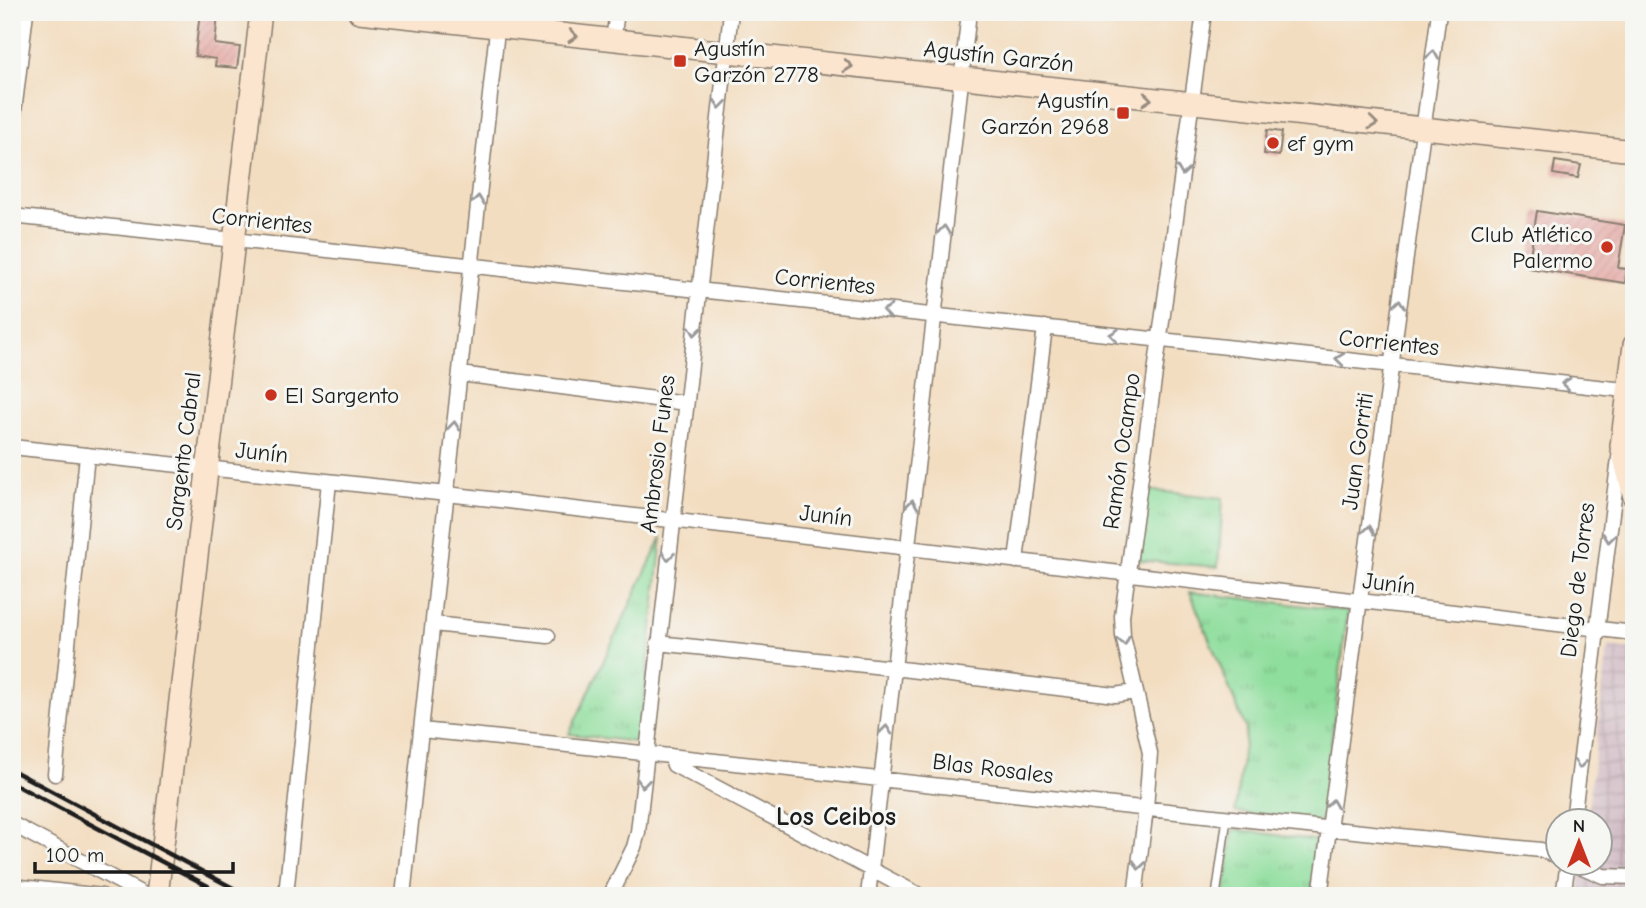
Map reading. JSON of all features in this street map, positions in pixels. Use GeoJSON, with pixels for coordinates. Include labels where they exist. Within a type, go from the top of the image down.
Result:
{"type":"FeatureCollection","features":[{"type":"Feature","properties":{"kind":"main road","name":"Sargento Cabral"},"geometry":{"type":"LineString","coordinates":[[146,895],[208,468],[261,12]]}},
{"type":"Feature","properties":{"kind":"main road","name":"Agustín Garzón"},"geometry":{"type":"LineString","coordinates":[[359,12],[499,20],[613,40],[1634,151]]}},
{"type":"Feature","properties":{"kind":"main road","name":"Diego de Torres"},"geometry":{"type":"LineString","coordinates":[[1621,446],[1631,391],[1634,345]]}},
{"type":"Feature","properties":{"kind":"main road"},"geometry":{"type":"LineString","coordinates":[[1621,446],[1634,497]]}},
{"type":"Feature","properties":{"kind":"street"},"geometry":{"type":"LineString","coordinates":[[12,129],[26,12]]}},
{"type":"Feature","properties":{"kind":"street"},"geometry":{"type":"LineString","coordinates":[[613,40],[617,12]]}},
{"type":"Feature","properties":{"kind":"street","name":"Ambrosio Funes"},"geometry":{"type":"LineString","coordinates":[[616,894],[634,847],[731,12]]}},
{"type":"Feature","properties":{"kind":"street"},"geometry":{"type":"LineString","coordinates":[[869,896],[906,548],[969,12]]}},
{"type":"Feature","properties":{"kind":"street","name":"Ramón Ocampo"},"geometry":{"type":"LineString","coordinates":[[1135,896],[1150,753],[1121,628],[1126,573],[1203,12]]}},
{"type":"Feature","properties":{"kind":"street","name":"Juan Gorriti"},"geometry":{"type":"LineString","coordinates":[[1320,896],[1439,12]]}},
{"type":"Feature","properties":{"kind":"street"},"geometry":{"type":"LineString","coordinates":[[403,896],[499,20]]}},
{"type":"Feature","properties":{"kind":"street","name":"Corrientes"},"geometry":{"type":"LineString","coordinates":[[12,216],[1631,391]]}},
{"type":"Feature","properties":{"kind":"street"},"geometry":{"type":"LineString","coordinates":[[1016,561],[1045,327]]}},
{"type":"Feature","properties":{"kind":"street"},"geometry":{"type":"LineString","coordinates":[[460,374],[686,403]]}},
{"type":"Feature","properties":{"kind":"street","name":"Diego de Torres"},"geometry":{"type":"LineString","coordinates":[[1575,806],[1621,446]]}},
{"type":"Feature","properties":{"kind":"street","name":"Junín"},"geometry":{"type":"LineString","coordinates":[[12,447],[447,494],[1634,634]]}},
{"type":"Feature","properties":{"kind":"street"},"geometry":{"type":"LineString","coordinates":[[55,774],[88,455]]}},
{"type":"Feature","properties":{"kind":"street"},"geometry":{"type":"LineString","coordinates":[[287,885],[329,482]]}},
{"type":"Feature","properties":{"kind":"street"},"geometry":{"type":"LineString","coordinates":[[433,624],[548,636]]}},
{"type":"Feature","properties":{"kind":"street"},"geometry":{"type":"LineString","coordinates":[[658,643],[1115,695],[1135,692]]}},
{"type":"Feature","properties":{"kind":"street","name":"Blas Rosales"},"geometry":{"type":"LineString","coordinates":[[421,730],[646,752],[1329,830],[1544,851]]}},
{"type":"Feature","properties":{"kind":"street"},"geometry":{"type":"LineString","coordinates":[[671,756],[674,765],[921,896]]}},
{"type":"Feature","properties":{"kind":"street"},"geometry":{"type":"LineString","coordinates":[[12,824],[146,895]]}},
{"type":"Feature","properties":{"kind":"street"},"geometry":{"type":"LineString","coordinates":[[1563,896],[1567,876]]}},
{"type":"Feature","properties":{"kind":"street"},"geometry":{"type":"LineString","coordinates":[[1603,876],[1634,877]]}},
{"type":"Feature","properties":{"kind":"street"},"geometry":{"type":"LineString","coordinates":[[12,886],[103,896]]}},
{"type":"Feature","properties":{"kind":"lane"},"geometry":{"type":"LineString","coordinates":[[1216,896],[1227,818]]}},
{"type":"Feature","properties":{"kind":"shaded area"},"geometry":{"type":"Polygon","coordinates":[[[1608,647],[1634,650],[1634,896],[1578,896],[1580,876],[1614,876],[1614,806],[1589,806],[1608,647]]]}},
{"type":"Feature","properties":{"kind":"green space"},"geometry":{"type":"Polygon","coordinates":[[[1146,490],[1223,498],[1218,567],[1136,560],[1146,490]]]}},
{"type":"Feature","properties":{"kind":"green space"},"geometry":{"type":"Polygon","coordinates":[[[662,537],[640,738],[635,742],[569,734],[662,537]]]}},
{"type":"Feature","properties":{"kind":"green space"},"geometry":{"type":"Polygon","coordinates":[[[1190,592],[1348,611],[1321,822],[1235,812],[1246,729],[1190,592]]]}},
{"type":"Feature","properties":{"kind":"green space"},"geometry":{"type":"Polygon","coordinates":[[[1233,829],[1320,841],[1311,896],[1224,896],[1233,829]]]}},
{"type":"Feature","properties":{"kind":"building"},"geometry":{"type":"Polygon","coordinates":[[[200,12],[218,14],[215,44],[240,47],[237,68],[215,66],[216,59],[195,56],[200,12]]]}},
{"type":"Feature","properties":{"kind":"building","name":"ef gym"},"geometry":{"type":"Polygon","coordinates":[[[1267,130],[1282,132],[1279,156],[1264,154],[1267,130]]]}},
{"type":"Feature","properties":{"kind":"building"},"geometry":{"type":"Polygon","coordinates":[[[1555,161],[1581,165],[1578,178],[1553,174],[1555,161]]]}},
{"type":"Feature","properties":{"kind":"building"},"geometry":{"type":"Polygon","coordinates":[[[1537,211],[1625,225],[1618,268],[1627,269],[1625,283],[1528,268],[1537,211]]]}},
{"type":"Feature","properties":{"kind":"railway"},"geometry":{"type":"LineString","coordinates":[[12,770],[248,896]]}},
{"type":"Feature","properties":{"kind":"railway"},"geometry":{"type":"LineString","coordinates":[[12,783],[208,886]]}},
{"type":"Feature","properties":{"kind":"place","name":"Agustín Garzón 2778"},"geometry":{"type":"Point","coordinates":[680,61]}},
{"type":"Feature","properties":{"kind":"place","name":"Agustín Garzón 2968"},"geometry":{"type":"Point","coordinates":[1123,113]}},
{"type":"Feature","properties":{"kind":"place","name":"ef gym"},"geometry":{"type":"Point","coordinates":[1273,143]}},
{"type":"Feature","properties":{"kind":"place","name":"Club Atlético Palermo"},"geometry":{"type":"Point","coordinates":[1607,247]}},
{"type":"Feature","properties":{"kind":"place","name":"El Sargento"},"geometry":{"type":"Point","coordinates":[271,395]}},
{"type":"Feature","properties":{"kind":"district","name":"Los Ceibos"},"geometry":{"type":"Point","coordinates":[836,816]}}]}
